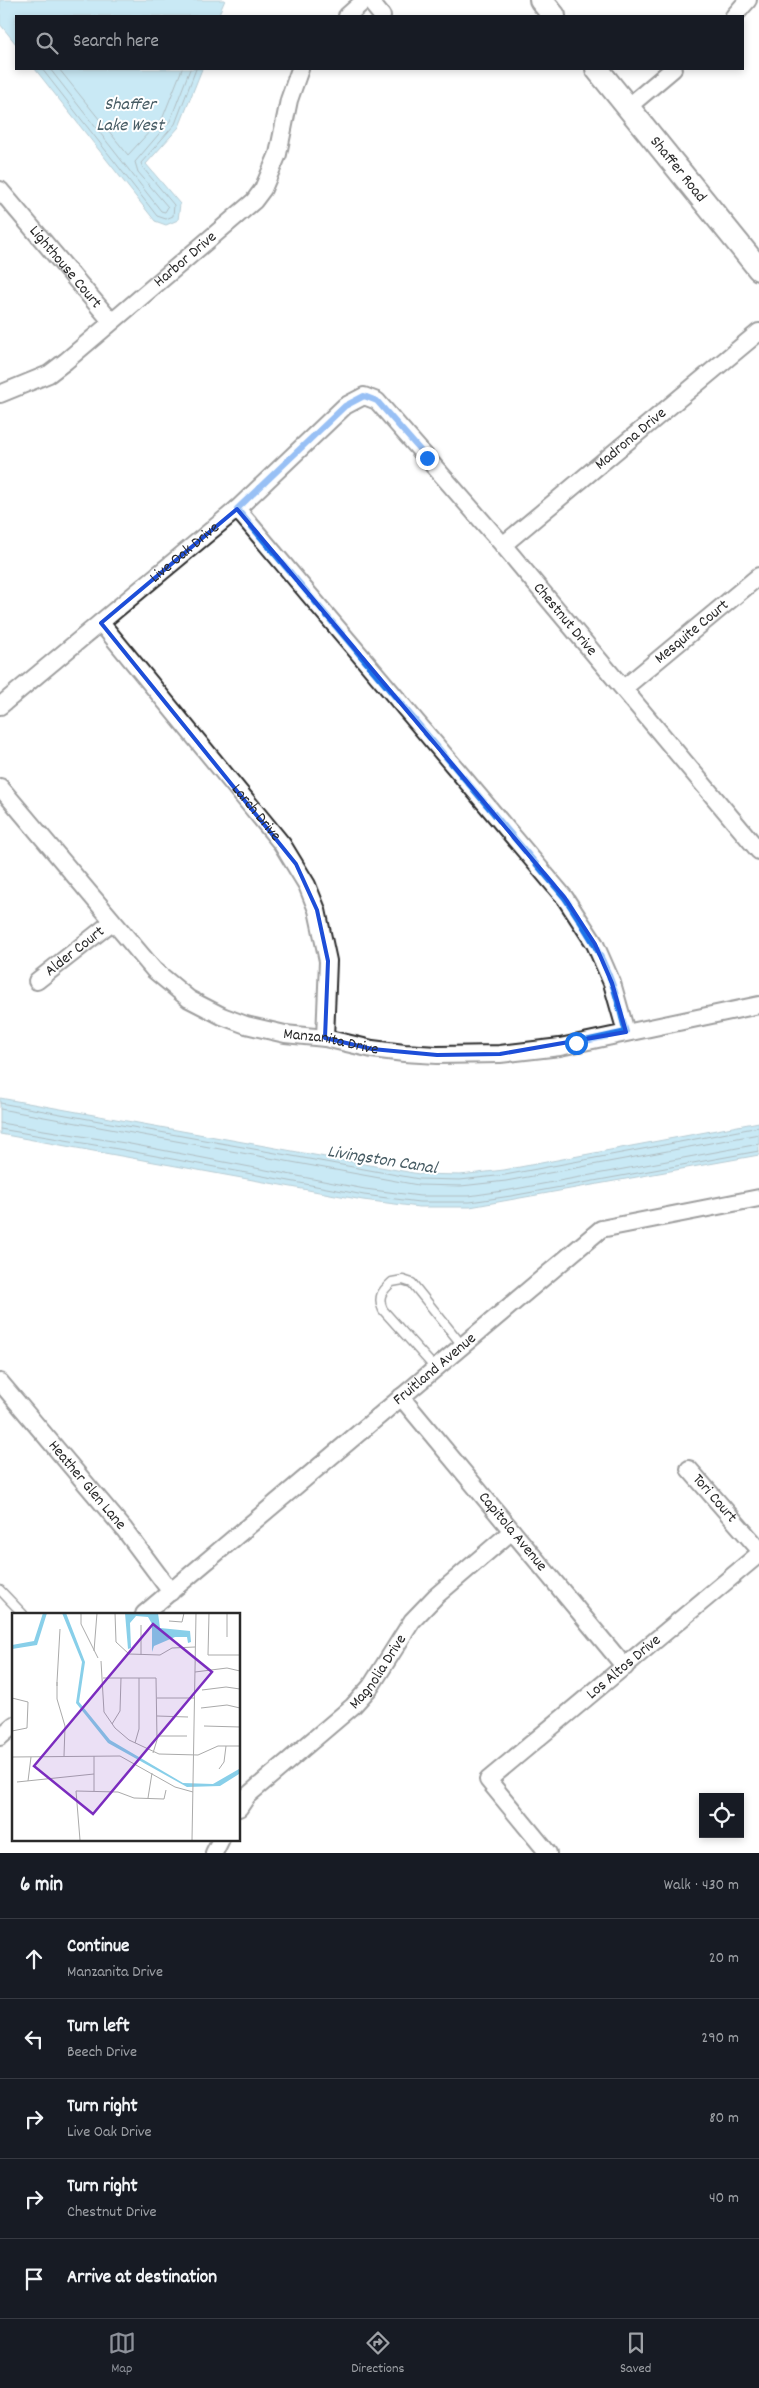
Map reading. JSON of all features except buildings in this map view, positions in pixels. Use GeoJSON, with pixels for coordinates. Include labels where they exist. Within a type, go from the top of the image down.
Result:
{"type":"FeatureCollection","features":[{"type":"Feature","properties":{"kind":"main road"},"geometry":{"type":"LineString","coordinates":[[541,0],[553,15]]}},
{"type":"Feature","properties":{"kind":"main road","name":"Shaffer Road"},"geometry":{"type":"LineString","coordinates":[[597,70],[759,269]]}},
{"type":"Feature","properties":{"kind":"street"},"geometry":{"type":"LineString","coordinates":[[348,15],[366,0]]}},
{"type":"Feature","properties":{"kind":"street"},"geometry":{"type":"LineString","coordinates":[[369,0],[381,15]]}},
{"type":"Feature","properties":{"kind":"street"},"geometry":{"type":"LineString","coordinates":[[735,15],[748,0]]}},
{"type":"Feature","properties":{"kind":"street","name":"Harbor Drive"},"geometry":{"type":"LineString","coordinates":[[0,394],[49,374],[254,201],[263,189],[278,154],[289,100],[300,70]]}},
{"type":"Feature","properties":{"kind":"street"},"geometry":{"type":"LineString","coordinates":[[628,107],[672,70]]}},
{"type":"Feature","properties":{"kind":"street","name":"Lighthouse Court"},"geometry":{"type":"LineString","coordinates":[[0,190],[111,321]]}},
{"type":"Feature","properties":{"kind":"street","name":"Madrona Drive"},"geometry":{"type":"LineString","coordinates":[[503,545],[759,332]]}},
{"type":"Feature","properties":{"kind":"street","name":"Chestnut Drive"},"geometry":{"type":"LineString","coordinates":[[364,396],[377,401],[756,840]]}},
{"type":"Feature","properties":{"kind":"street","name":"Live Oak Drive"},"geometry":{"type":"LineString","coordinates":[[0,706],[237,509],[345,406],[364,396]]}},
{"type":"Feature","properties":{"kind":"street"},"geometry":{"type":"LineString","coordinates":[[237,509],[565,898],[595,944],[612,983],[626,1032]]}},
{"type":"Feature","properties":{"kind":"street","name":"Mesquite Court"},"geometry":{"type":"LineString","coordinates":[[624,688],[759,576]]}},
{"type":"Feature","properties":{"kind":"street","name":"Larch Drive"},"geometry":{"type":"LineString","coordinates":[[101,623],[282,844],[304,878],[316,910],[328,961],[325,1038]]}},
{"type":"Feature","properties":{"kind":"street","name":"Manzanita Drive"},"geometry":{"type":"LineString","coordinates":[[0,787],[154,970],[189,999],[222,1016],[246,1025],[285,1034],[325,1038],[372,1049],[404,1053],[437,1056],[491,1054],[560,1046],[759,1005]]}},
{"type":"Feature","properties":{"kind":"street","name":"Alder Court"},"geometry":{"type":"LineString","coordinates":[[37,981],[112,922]]}},
{"type":"Feature","properties":{"kind":"street","name":"Fruitland Avenue"},"geometry":{"type":"LineString","coordinates":[[145,1613],[601,1229],[759,1198]]}},
{"type":"Feature","properties":{"kind":"street","name":"Heather Glen Lane"},"geometry":{"type":"LineString","coordinates":[[0,1382],[124,1529],[171,1592]]}},
{"type":"Feature","properties":{"kind":"street","name":"Capitola Avenue"},"geometry":{"type":"LineString","coordinates":[[400,1397],[625,1667]]}},
{"type":"Feature","properties":{"kind":"street","name":"Tori Court"},"geometry":{"type":"LineString","coordinates":[[689,1469],[759,1549]]}},
{"type":"Feature","properties":{"kind":"street","name":"Magnolia Drive"},"geometry":{"type":"LineString","coordinates":[[240,1806],[247,1796],[353,1706],[372,1686],[412,1621],[436,1596],[512,1531]]}},
{"type":"Feature","properties":{"kind":"street","name":"Los Altos Drive"},"geometry":{"type":"LineString","coordinates":[[548,1853],[488,1780],[759,1554]]}},
{"type":"Feature","properties":{"kind":"street"},"geometry":{"type":"LineString","coordinates":[[0,1736],[12,1727]]}},
{"type":"Feature","properties":{"kind":"street"},"geometry":{"type":"LineString","coordinates":[[214,1853],[220,1840]]}},
{"type":"Feature","properties":{"kind":"lane"},"geometry":{"type":"LineString","coordinates":[[435,1368],[383,1310],[379,1302],[380,1296],[392,1282],[403,1280],[412,1283],[462,1345]]}},
{"type":"Feature","properties":{"kind":"lane"},"geometry":{"type":"LineString","coordinates":[[0,1590],[22,1613]]}},
{"type":"Feature","properties":{"kind":"highlighted area"},"geometry":{"type":"Polygon","coordinates":[[[237,509],[565,898],[595,944],[612,983],[626,1032],[500,1054],[437,1055],[372,1049],[325,1038],[328,961],[317,910],[296,864],[101,623],[237,509]]]}},
{"type":"Feature","properties":{"kind":"water"},"geometry":{"type":"Polygon","coordinates":[[[0,0],[225,0],[218,15],[15,15],[15,43],[0,24],[0,0]]]}},
{"type":"Feature","properties":{"kind":"water","name":"Shaffer Lake West"},"geometry":{"type":"Polygon","coordinates":[[[36,70],[202,70],[179,127],[146,164],[180,204],[178,220],[166,225],[155,221],[36,70]]]}},
{"type":"Feature","properties":{"kind":"water"},"geometry":{"type":"Polygon","coordinates":[[[0,1098],[419,1174],[460,1175],[504,1170],[759,1122],[759,1155],[470,1207],[419,1207],[363,1200],[0,1134],[0,1098]]]}},
{"type":"Feature","properties":{"kind":"route"},"geometry":{"type":"LineString","coordinates":[[427,458],[377,401],[364,396],[355,399],[345,406],[237,509],[565,898],[595,944],[612,983],[626,1032],[576,1043]]}},
{"type":"Feature","properties":{"kind":"water label","name":"Livingston Canal"},"geometry":{"type":"Point","coordinates":[382,1161]}}]}
